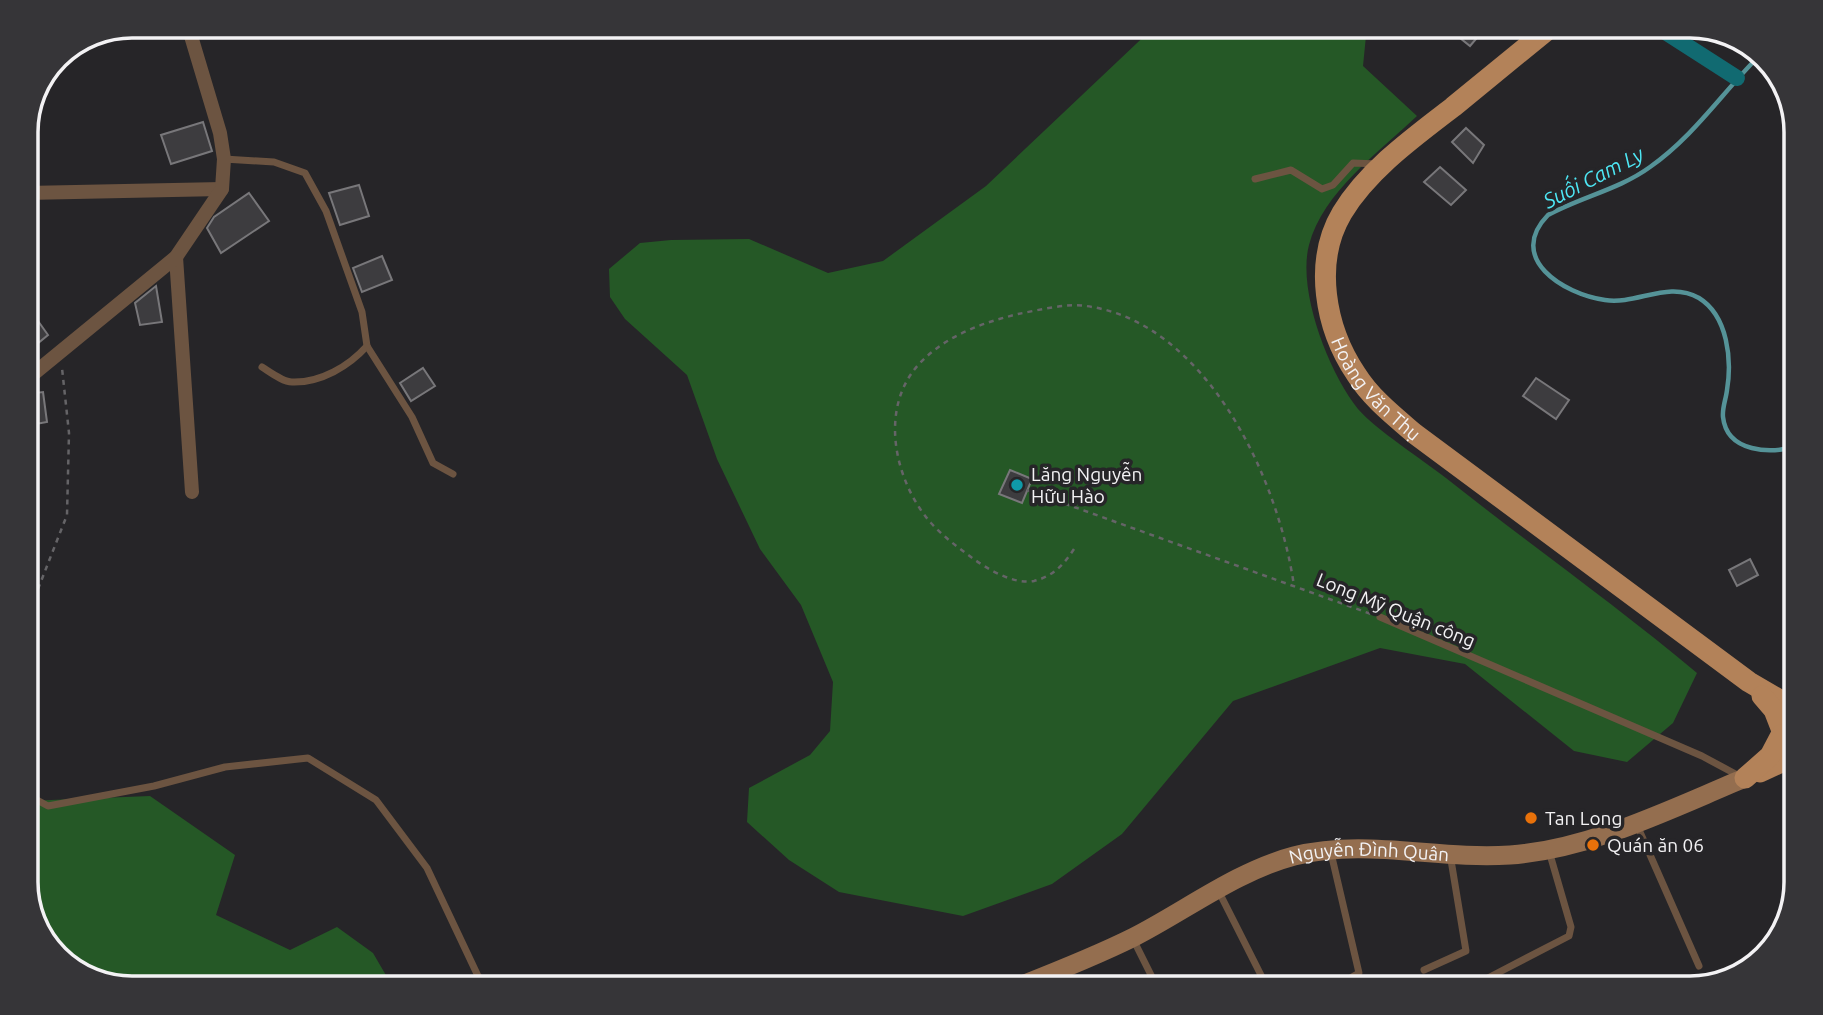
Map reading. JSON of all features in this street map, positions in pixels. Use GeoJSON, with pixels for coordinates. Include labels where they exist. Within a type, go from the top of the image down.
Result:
{"type":"FeatureCollection","features":[{"type":"Feature","properties":{"kind":"main road","name":"Hoàng Văn Thụ"},"geometry":{"type":"LineString","coordinates":[[1537,38],[1382,165],[1342,213],[1331,240],[1325,274],[1327,301],[1339,344],[1356,374],[1377,400],[1415,434],[1749,682],[1784,703]]}},
{"type":"Feature","properties":{"kind":"main road","name":"Hoàng Văn Thụ"},"geometry":{"type":"LineString","coordinates":[[1749,682],[1774,710],[1784,740]]}},
{"type":"Feature","properties":{"kind":"main road"},"geometry":{"type":"LineString","coordinates":[[1745,778],[1770,756],[1784,726]]}},
{"type":"Feature","properties":{"kind":"main road"},"geometry":{"type":"LineString","coordinates":[[1745,778],[1784,760]]}},
{"type":"Feature","properties":{"kind":"street"},"geometry":{"type":"LineString","coordinates":[[39,369],[176,257],[222,189],[224,159],[220,133],[192,38]]}},
{"type":"Feature","properties":{"kind":"street"},"geometry":{"type":"LineString","coordinates":[[39,193],[222,189]]}},
{"type":"Feature","properties":{"kind":"street"},"geometry":{"type":"LineString","coordinates":[[176,257],[192,492]]}},
{"type":"Feature","properties":{"kind":"street","name":"Nguyễn Đình Quân"},"geometry":{"type":"LineString","coordinates":[[1043,976],[1132,938],[1218,891],[1291,857],[1330,849],[1508,855],[1548,851],[1636,823],[1745,778]]}},
{"type":"Feature","properties":{"kind":"lane"},"geometry":{"type":"LineString","coordinates":[[224,159],[274,162],[304,173],[326,211],[362,312],[367,346],[412,417],[433,463],[453,474]]}},
{"type":"Feature","properties":{"kind":"lane"},"geometry":{"type":"LineString","coordinates":[[1255,179],[1291,170],[1322,189],[1333,185],[1353,163],[1382,165]]}},
{"type":"Feature","properties":{"kind":"lane"},"geometry":{"type":"LineString","coordinates":[[262,367],[290,382],[309,380],[338,370],[354,360],[367,346]]}},
{"type":"Feature","properties":{"kind":"lane","name":"Long Mỹ Quận công"},"geometry":{"type":"LineString","coordinates":[[1380,617],[1702,756],[1745,778]]}},
{"type":"Feature","properties":{"kind":"lane"},"geometry":{"type":"LineString","coordinates":[[39,801],[48,806],[154,786],[225,767],[307,758],[376,800],[427,868],[478,976]]}},
{"type":"Feature","properties":{"kind":"lane"},"geometry":{"type":"LineString","coordinates":[[1636,823],[1699,967]]}},
{"type":"Feature","properties":{"kind":"lane"},"geometry":{"type":"LineString","coordinates":[[1330,849],[1359,973],[1354,976]]}},
{"type":"Feature","properties":{"kind":"lane"},"geometry":{"type":"LineString","coordinates":[[1490,976],[1569,936],[1571,927],[1548,851]]}},
{"type":"Feature","properties":{"kind":"lane"},"geometry":{"type":"LineString","coordinates":[[1424,970],[1466,951],[1450,854]]}},
{"type":"Feature","properties":{"kind":"lane"},"geometry":{"type":"LineString","coordinates":[[1218,891],[1261,976]]}},
{"type":"Feature","properties":{"kind":"lane"},"geometry":{"type":"LineString","coordinates":[[1132,938],[1151,976]]}},
{"type":"Feature","properties":{"kind":"path"},"geometry":{"type":"LineString","coordinates":[[1074,549],[1061,569],[1033,581],[1003,576],[953,544],[930,522],[914,498],[895,446],[895,415],[904,387],[919,364],[950,338],[988,321],[1037,310],[1085,305],[1125,317],[1163,338],[1203,374],[1238,420],[1282,523],[1289,545],[1294,586]]}},
{"type":"Feature","properties":{"kind":"path"},"geometry":{"type":"LineString","coordinates":[[39,587],[67,515],[67,405],[59,352]]}},
{"type":"Feature","properties":{"kind":"path","name":"Long Mỹ Quận công"},"geometry":{"type":"LineString","coordinates":[[1027,490],[1380,617]]}},
{"type":"Feature","properties":{"kind":"green space"},"geometry":{"type":"Polygon","coordinates":[[[1142,38],[1366,38],[1363,66],[1417,116],[1339,190],[1316,226],[1309,245],[1306,264],[1312,308],[1318,331],[1336,375],[1358,409],[1376,426],[1697,673],[1673,723],[1627,762],[1574,751],[1465,664],[1380,648],[1233,701],[1122,834],[1052,884],[963,916],[839,892],[789,860],[747,822],[749,788],[810,755],[830,731],[833,682],[801,605],[760,549],[717,459],[687,375],[625,319],[610,297],[609,269],[640,243],[671,240],[749,239],[828,273],[883,261],[986,186],[1142,38]]]}},
{"type":"Feature","properties":{"kind":"green space"},"geometry":{"type":"Polygon","coordinates":[[[150,796],[235,855],[216,915],[290,950],[337,927],[373,953],[386,976],[120,976],[85,964],[58,940],[42,907],[39,889],[39,800],[150,796]]]}},
{"type":"Feature","properties":{"kind":"building"},"geometry":{"type":"Polygon","coordinates":[[[1460,38],[1477,38],[1470,46],[1460,38]]]}},
{"type":"Feature","properties":{"kind":"building"},"geometry":{"type":"Polygon","coordinates":[[[203,122],[212,151],[171,164],[161,135],[203,122]]]}},
{"type":"Feature","properties":{"kind":"building"},"geometry":{"type":"Polygon","coordinates":[[[1466,128],[1484,145],[1473,163],[1452,142],[1466,128]]]}},
{"type":"Feature","properties":{"kind":"building"},"geometry":{"type":"Polygon","coordinates":[[[1440,167],[1466,190],[1451,205],[1424,182],[1440,167]]]}},
{"type":"Feature","properties":{"kind":"building"},"geometry":{"type":"Polygon","coordinates":[[[359,185],[369,216],[340,225],[329,193],[359,185]]]}},
{"type":"Feature","properties":{"kind":"building"},"geometry":{"type":"Polygon","coordinates":[[[249,193],[269,221],[221,253],[207,228],[214,217],[249,193]]]}},
{"type":"Feature","properties":{"kind":"building"},"geometry":{"type":"Polygon","coordinates":[[[382,256],[392,280],[362,292],[353,268],[382,256]]]}},
{"type":"Feature","properties":{"kind":"building"},"geometry":{"type":"Polygon","coordinates":[[[156,286],[162,322],[140,325],[135,303],[156,286]]]}},
{"type":"Feature","properties":{"kind":"building"},"geometry":{"type":"Polygon","coordinates":[[[39,322],[48,335],[39,342],[39,322]]]}},
{"type":"Feature","properties":{"kind":"building"},"geometry":{"type":"Polygon","coordinates":[[[423,368],[435,386],[411,401],[400,383],[423,368]]]}},
{"type":"Feature","properties":{"kind":"building"},"geometry":{"type":"Polygon","coordinates":[[[1536,378],[1569,400],[1556,419],[1523,396],[1536,378]]]}},
{"type":"Feature","properties":{"kind":"building"},"geometry":{"type":"Polygon","coordinates":[[[39,392],[43,392],[47,422],[39,423],[39,392]]]}},
{"type":"Feature","properties":{"kind":"building","name":"Lăng Nguyễn Hữu Hào"},"geometry":{"type":"Polygon","coordinates":[[[1010,470],[1032,479],[1022,503],[999,494],[1010,470]]]}},
{"type":"Feature","properties":{"kind":"building"},"geometry":{"type":"Polygon","coordinates":[[[1750,559],[1758,575],[1737,586],[1729,570],[1750,559]]]}},
{"type":"Feature","properties":{"kind":"waterway"},"geometry":{"type":"LineString","coordinates":[[1675,38],[1737,78]]}},
{"type":"Feature","properties":{"kind":"waterway","name":"Suối Cam Ly"},"geometry":{"type":"LineString","coordinates":[[1753,62],[1666,155],[1638,175],[1548,215],[1537,231],[1533,246],[1537,259],[1557,282],[1589,296],[1617,301],[1676,291],[1699,298],[1709,306],[1722,327],[1728,352],[1729,366],[1723,414],[1726,429],[1741,444],[1752,448],[1784,449]]}},
{"type":"Feature","properties":{"kind":"place","name":"Lăng Nguyễn Hữu Hào"},"geometry":{"type":"Point","coordinates":[1017,485]}},
{"type":"Feature","properties":{"kind":"place","name":"Tan Long"},"geometry":{"type":"Point","coordinates":[1531,818]}},
{"type":"Feature","properties":{"kind":"place","name":"Quán ăn 06"},"geometry":{"type":"Point","coordinates":[1593,845]}}]}
